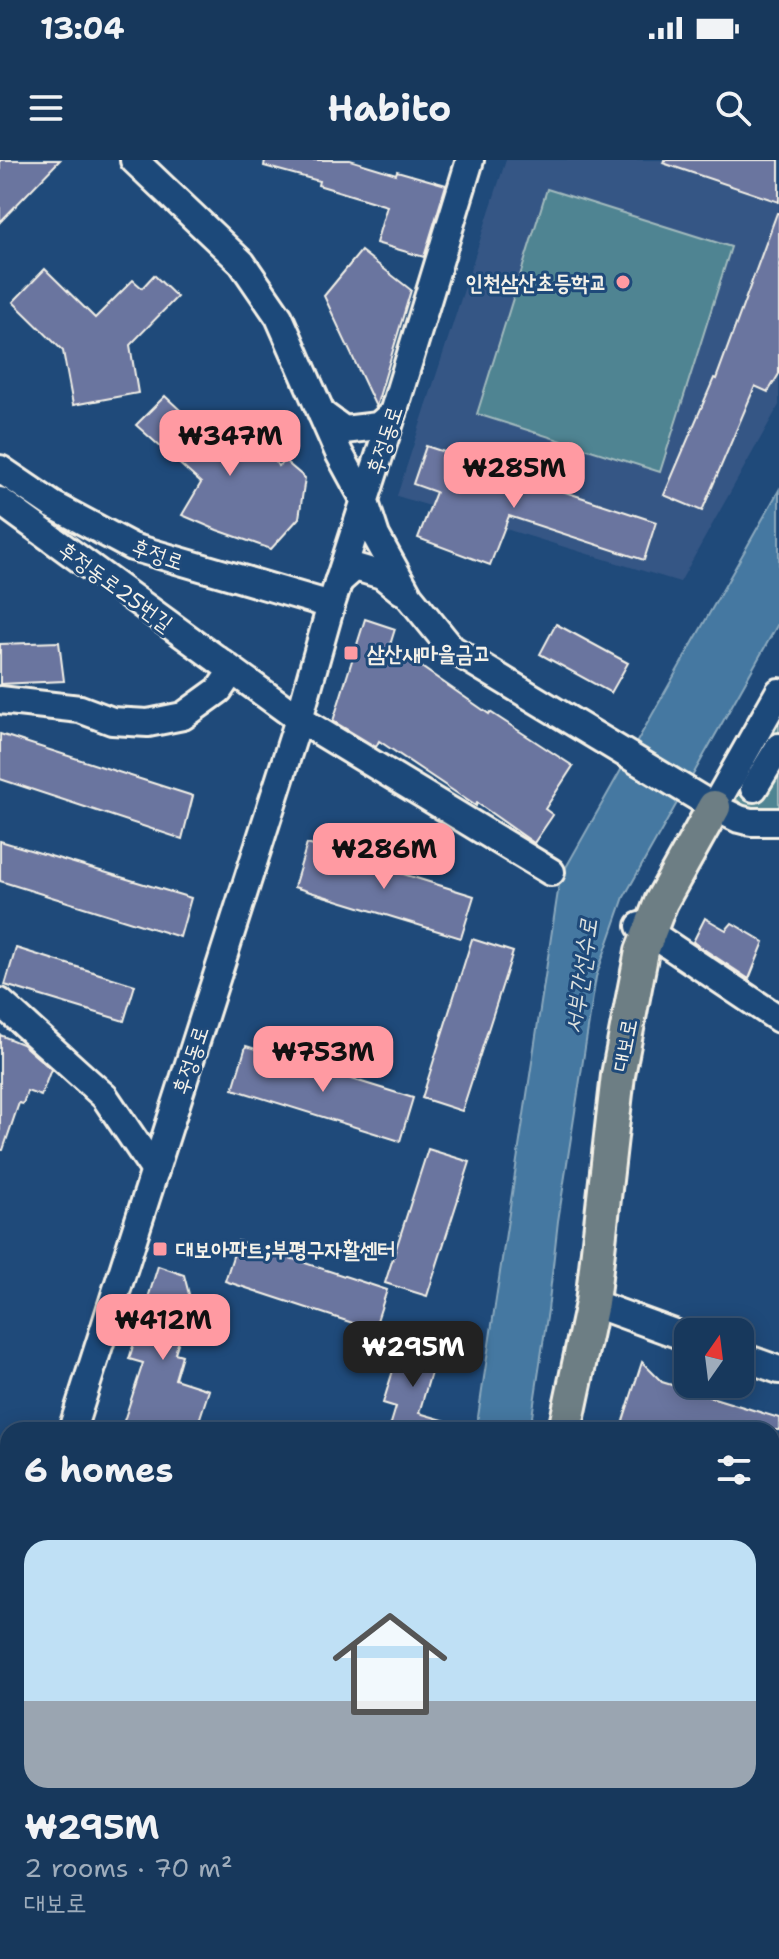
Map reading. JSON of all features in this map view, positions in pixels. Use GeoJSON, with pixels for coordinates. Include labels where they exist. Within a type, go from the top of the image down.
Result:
{"type":"FeatureCollection","features":[{"type":"Feature","properties":{"kind":"main road","name":"대보로"},"geometry":{"type":"LineString","coordinates":[[567,1422],[592,1303],[618,1075],[644,929],[714,807]]}},
{"type":"Feature","properties":{"kind":"street"},"geometry":{"type":"LineString","coordinates":[[134,160],[242,263],[279,317],[339,453],[364,499],[376,536],[409,596],[452,649],[714,807],[751,822],[779,822]]}},
{"type":"Feature","properties":{"kind":"street","name":"후정동로"},"geometry":{"type":"LineString","coordinates":[[75,1422],[299,719],[334,593],[470,160]]}},
{"type":"Feature","properties":{"kind":"street"},"geometry":{"type":"LineString","coordinates":[[322,414],[344,430],[378,426],[393,413]]}},
{"type":"Feature","properties":{"kind":"street","name":"후정로"},"geometry":{"type":"LineString","coordinates":[[0,469],[53,505],[132,547],[334,593]]}},
{"type":"Feature","properties":{"kind":"street","name":"후정동로25번길"},"geometry":{"type":"LineString","coordinates":[[0,501],[299,719]]}},
{"type":"Feature","properties":{"kind":"street"},"geometry":{"type":"LineString","coordinates":[[334,593],[355,567],[382,575],[409,596]]}},
{"type":"Feature","properties":{"kind":"street"},"geometry":{"type":"LineString","coordinates":[[0,700],[80,709],[112,721],[148,723],[183,716],[219,690],[232,671]]}},
{"type":"Feature","properties":{"kind":"street","name":"대보로"},"geometry":{"type":"LineString","coordinates":[[714,807],[779,692]]}},
{"type":"Feature","properties":{"kind":"street"},"geometry":{"type":"LineString","coordinates":[[299,719],[551,872]]}},
{"type":"Feature","properties":{"kind":"street"},"geometry":{"type":"LineString","coordinates":[[754,788],[779,747]]}},
{"type":"Feature","properties":{"kind":"street"},"geometry":{"type":"LineString","coordinates":[[644,929],[779,1019]]}},
{"type":"Feature","properties":{"kind":"street"},"geometry":{"type":"LineString","coordinates":[[0,1002],[105,1097],[155,1171]]}},
{"type":"Feature","properties":{"kind":"street"},"geometry":{"type":"LineString","coordinates":[[592,1303],[674,1333]]}},
{"type":"Feature","properties":{"kind":"street"},"geometry":{"type":"LineString","coordinates":[[754,1361],[779,1370]]}},
{"type":"Feature","properties":{"kind":"shaded area","name":"인천삼산초등학교"},"geometry":{"type":"Polygon","coordinates":[[[506,160],[779,160],[779,405],[680,582],[397,496],[506,160]]]}},
{"type":"Feature","properties":{"kind":"green space"},"geometry":{"type":"Polygon","coordinates":[[[547,189],[731,247],[660,472],[477,414],[547,189]]]}},
{"type":"Feature","properties":{"kind":"green space"},"geometry":{"type":"Polygon","coordinates":[[[779,704],[779,808],[744,808],[728,789],[779,704]]]}},
{"type":"Feature","properties":{"kind":"water","name":"서부간선수로"},"geometry":{"type":"Polygon","coordinates":[[[779,490],[779,622],[624,897],[596,977],[558,1221],[531,1422],[477,1422],[560,878],[779,490]]]}},
{"type":"Feature","properties":{"kind":"building"},"geometry":{"type":"Polygon","coordinates":[[[0,160],[60,160],[0,222],[0,160]]]}},
{"type":"Feature","properties":{"kind":"building"},"geometry":{"type":"Polygon","coordinates":[[[265,160],[350,160],[446,185],[424,257],[376,243],[387,206],[318,185],[319,181],[264,166],[265,160]]]}},
{"type":"Feature","properties":{"kind":"building"},"geometry":{"type":"Polygon","coordinates":[[[664,160],[779,160],[779,202],[663,163],[664,160]]]}},
{"type":"Feature","properties":{"kind":"building"},"geometry":{"type":"Polygon","coordinates":[[[777,213],[779,374],[768,392],[755,386],[702,511],[664,495],[716,379],[777,213]]]}},
{"type":"Feature","properties":{"kind":"building"},"geometry":{"type":"Polygon","coordinates":[[[361,251],[411,290],[376,407],[324,296],[361,251]]]}},
{"type":"Feature","properties":{"kind":"building"},"geometry":{"type":"Polygon","coordinates":[[[45,269],[95,318],[133,280],[142,288],[154,275],[177,297],[130,345],[138,393],[73,405],[63,351],[13,302],[45,269]]]}},
{"type":"Feature","properties":{"kind":"building"},"geometry":{"type":"Polygon","coordinates":[[[165,396],[224,451],[258,428],[278,466],[285,461],[305,478],[299,518],[271,549],[182,515],[201,483],[136,425],[165,396]]]}},
{"type":"Feature","properties":{"kind":"building"},"geometry":{"type":"Polygon","coordinates":[[[426,446],[656,522],[644,560],[509,516],[490,565],[418,538],[436,492],[413,484],[426,446]]]}},
{"type":"Feature","properties":{"kind":"building"},"geometry":{"type":"Polygon","coordinates":[[[365,619],[395,629],[390,645],[489,714],[573,766],[545,809],[553,815],[534,843],[379,741],[376,747],[333,721],[365,619]]]}},
{"type":"Feature","properties":{"kind":"building"},"geometry":{"type":"Polygon","coordinates":[[[556,624],[628,663],[611,693],[540,654],[556,624]]]}},
{"type":"Feature","properties":{"kind":"building"},"geometry":{"type":"Polygon","coordinates":[[[59,642],[64,681],[0,684],[0,644],[59,642]]]}},
{"type":"Feature","properties":{"kind":"building"},"geometry":{"type":"Polygon","coordinates":[[[0,734],[193,796],[182,839],[0,779],[0,734]]]}},
{"type":"Feature","properties":{"kind":"building"},"geometry":{"type":"Polygon","coordinates":[[[0,841],[191,898],[180,937],[0,881],[0,841]]]}},
{"type":"Feature","properties":{"kind":"building"},"geometry":{"type":"Polygon","coordinates":[[[307,844],[474,896],[461,938],[294,887],[307,844]]]}},
{"type":"Feature","properties":{"kind":"building"},"geometry":{"type":"Polygon","coordinates":[[[705,918],[726,930],[732,923],[764,942],[749,979],[693,942],[705,918]]]}},
{"type":"Feature","properties":{"kind":"building"},"geometry":{"type":"Polygon","coordinates":[[[472,939],[513,952],[462,1111],[422,1098],[472,939]]]}},
{"type":"Feature","properties":{"kind":"building"},"geometry":{"type":"Polygon","coordinates":[[[16,948],[135,985],[124,1021],[5,985],[16,948]]]}},
{"type":"Feature","properties":{"kind":"building"},"geometry":{"type":"Polygon","coordinates":[[[0,1035],[22,1044],[51,1069],[41,1096],[27,1091],[23,1104],[19,1103],[3,1150],[0,1150],[0,1035]]]}},
{"type":"Feature","properties":{"kind":"building"},"geometry":{"type":"Polygon","coordinates":[[[246,1046],[413,1098],[400,1141],[233,1089],[246,1046]]]}},
{"type":"Feature","properties":{"kind":"building"},"geometry":{"type":"Polygon","coordinates":[[[428,1149],[470,1162],[427,1296],[385,1283],[428,1149]]]}},
{"type":"Feature","properties":{"kind":"building"},"geometry":{"type":"Polygon","coordinates":[[[238,1241],[387,1290],[374,1330],[225,1281],[238,1241]]]}},
{"type":"Feature","properties":{"kind":"building"},"geometry":{"type":"Polygon","coordinates":[[[158,1266],[184,1275],[191,1302],[175,1353],[182,1355],[175,1379],[209,1390],[199,1422],[124,1422],[143,1363],[129,1359],[158,1266]]]}},
{"type":"Feature","properties":{"kind":"building"},"geometry":{"type":"Polygon","coordinates":[[[403,1338],[438,1349],[419,1413],[450,1422],[391,1422],[396,1407],[383,1403],[403,1338]]]}},
{"type":"Feature","properties":{"kind":"building"},"geometry":{"type":"Polygon","coordinates":[[[642,1362],[662,1382],[674,1386],[674,1398],[714,1398],[779,1418],[779,1422],[623,1422],[642,1362]]]}},
{"type":"Feature","properties":{"kind":"place","name":"인천삼산초등학교"},"geometry":{"type":"Point","coordinates":[623,282]}},
{"type":"Feature","properties":{"kind":"place","name":"삼산새마을금고"},"geometry":{"type":"Point","coordinates":[351,653]}},
{"type":"Feature","properties":{"kind":"place","name":"대보아파트;부평구자활센터"},"geometry":{"type":"Point","coordinates":[160,1249]}}]}
